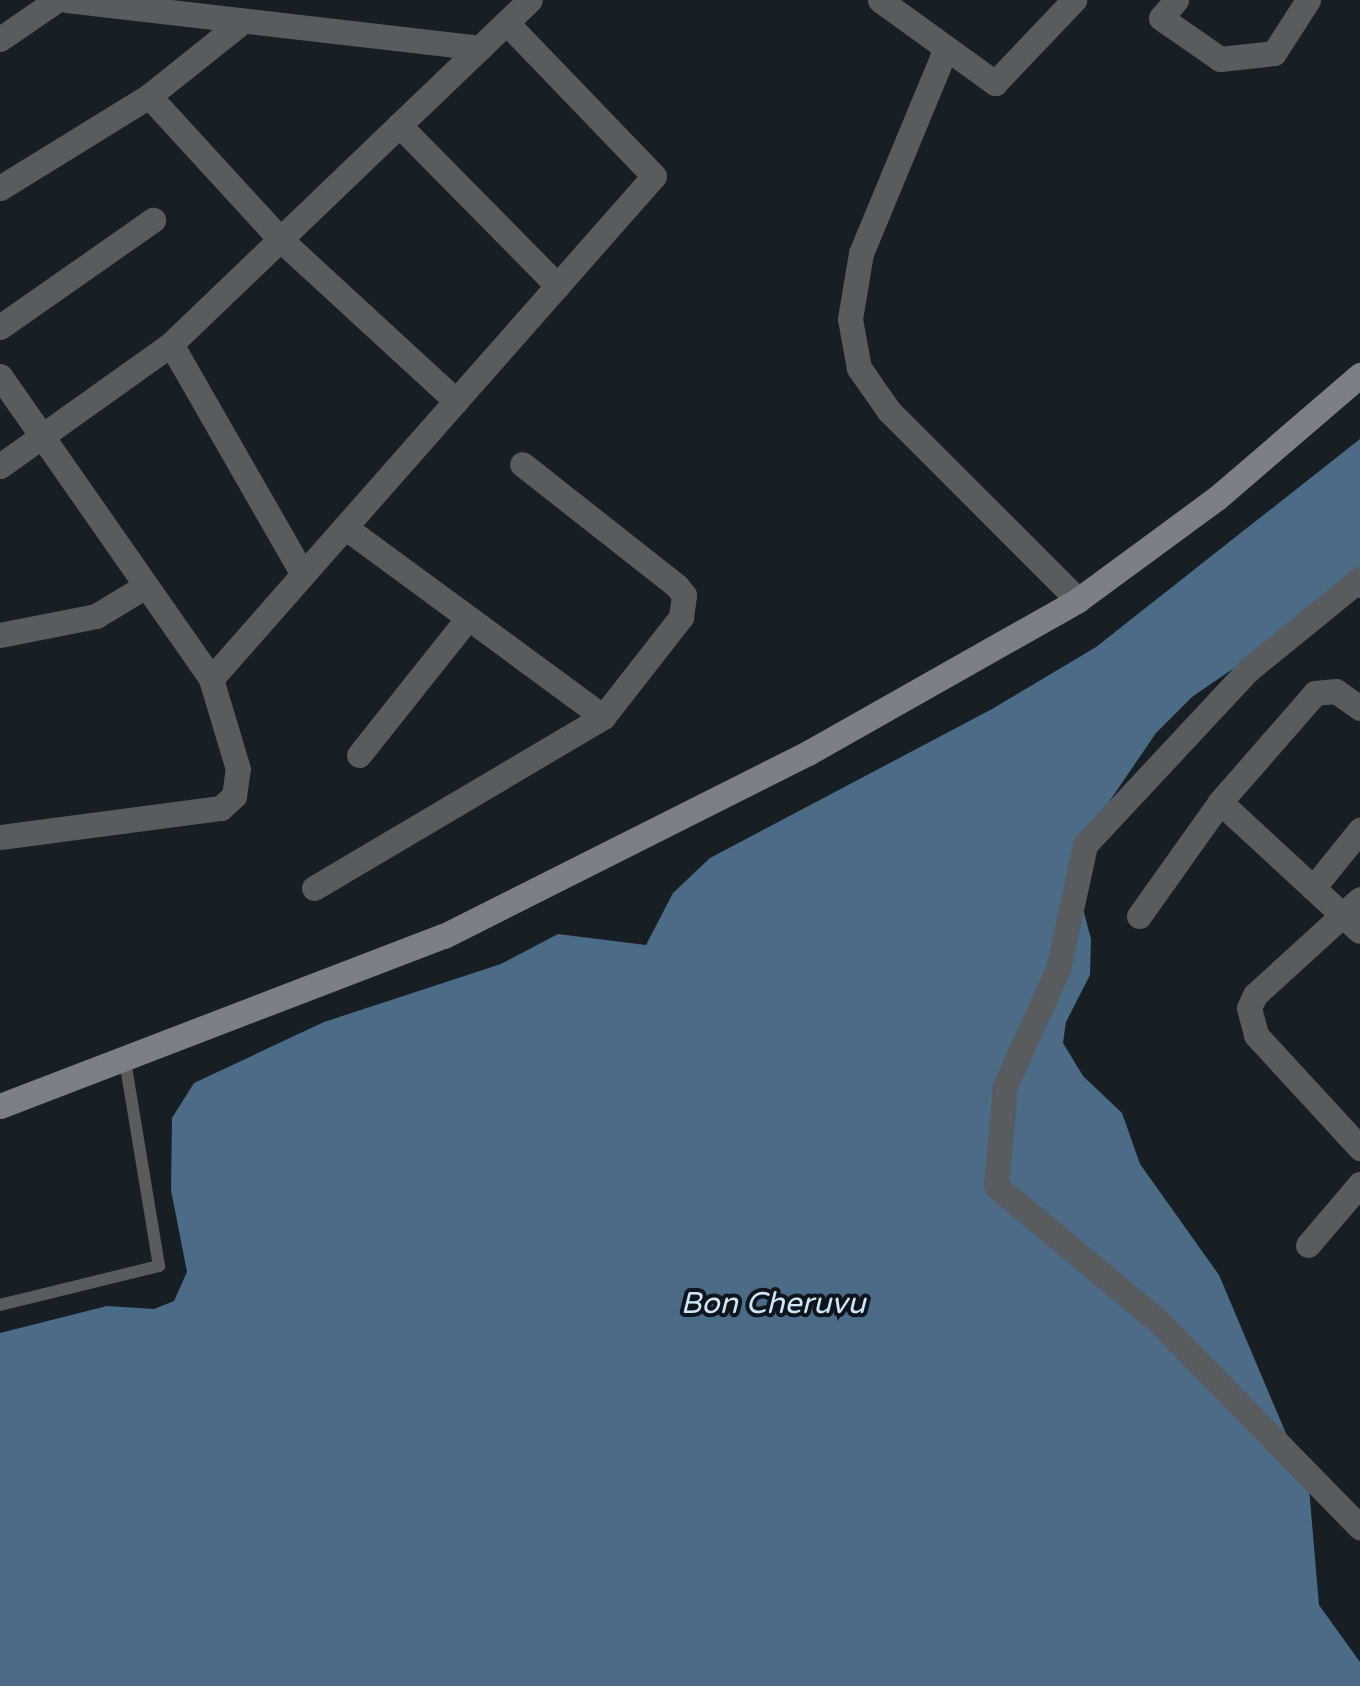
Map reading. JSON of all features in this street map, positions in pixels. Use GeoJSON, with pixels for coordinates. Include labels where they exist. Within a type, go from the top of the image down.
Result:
{"type":"FeatureCollection","features":[{"type":"Feature","properties":{"kind":"street"},"geometry":{"type":"LineString","coordinates":[[0,39],[57,0]]}},
{"type":"Feature","properties":{"kind":"street"},"geometry":{"type":"LineString","coordinates":[[67,0],[238,25],[480,48]]}},
{"type":"Feature","properties":{"kind":"street"},"geometry":{"type":"LineString","coordinates":[[0,466],[171,344],[530,0]]}},
{"type":"Feature","properties":{"kind":"street"},"geometry":{"type":"LineString","coordinates":[[880,0],[995,83],[1074,0]]}},
{"type":"Feature","properties":{"kind":"street"},"geometry":{"type":"LineString","coordinates":[[1176,0],[1161,18],[1220,59],[1274,52],[1308,0]]}},
{"type":"Feature","properties":{"kind":"street"},"geometry":{"type":"LineString","coordinates":[[211,679],[654,176],[507,23]]}},
{"type":"Feature","properties":{"kind":"street"},"geometry":{"type":"LineString","coordinates":[[0,188],[149,96],[238,25]]}},
{"type":"Feature","properties":{"kind":"street"},"geometry":{"type":"LineString","coordinates":[[946,48],[861,253],[850,319],[859,368],[889,411],[1078,600]]}},
{"type":"Feature","properties":{"kind":"street"},"geometry":{"type":"LineString","coordinates":[[149,96],[280,240],[456,401]]}},
{"type":"Feature","properties":{"kind":"street"},"geometry":{"type":"LineString","coordinates":[[399,126],[558,286]]}},
{"type":"Feature","properties":{"kind":"street"},"geometry":{"type":"LineString","coordinates":[[0,326],[153,220]]}},
{"type":"Feature","properties":{"kind":"street"},"geometry":{"type":"LineString","coordinates":[[171,344],[302,573]]}},
{"type":"Feature","properties":{"kind":"street"},"geometry":{"type":"LineString","coordinates":[[0,1106],[444,936],[808,752],[1078,600],[1217,498],[1360,375]]}},
{"type":"Feature","properties":{"kind":"street"},"geometry":{"type":"LineString","coordinates":[[0,376],[211,679],[240,784],[221,808],[0,837]]}},
{"type":"Feature","properties":{"kind":"street"},"geometry":{"type":"LineString","coordinates":[[314,888],[602,716],[681,616],[684,595],[522,464]]}},
{"type":"Feature","properties":{"kind":"street"},"geometry":{"type":"LineString","coordinates":[[346,528],[602,716]]}},
{"type":"Feature","properties":{"kind":"street"},"geometry":{"type":"LineString","coordinates":[[1360,579],[1248,670],[1086,846],[1058,969],[1006,1086],[996,1186],[1158,1321],[1360,1527]]}},
{"type":"Feature","properties":{"kind":"street"},"geometry":{"type":"LineString","coordinates":[[0,636],[96,616],[144,587]]}},
{"type":"Feature","properties":{"kind":"street"},"geometry":{"type":"LineString","coordinates":[[359,754],[467,619]]}},
{"type":"Feature","properties":{"kind":"street"},"geometry":{"type":"LineString","coordinates":[[1139,916],[1220,802],[1315,694],[1336,690],[1360,708]]}},
{"type":"Feature","properties":{"kind":"street"},"geometry":{"type":"LineString","coordinates":[[1220,802],[1313,888],[1355,916],[1254,995],[1248,1008],[1256,1035],[1360,1148]]}},
{"type":"Feature","properties":{"kind":"street"},"geometry":{"type":"LineString","coordinates":[[1313,888],[1360,830]]}},
{"type":"Feature","properties":{"kind":"street"},"geometry":{"type":"LineString","coordinates":[[1308,1245],[1360,1184]]}},
{"type":"Feature","properties":{"kind":"lane"},"geometry":{"type":"LineString","coordinates":[[0,1305],[158,1266],[126,1060]]}},
{"type":"Feature","properties":{"kind":"water","name":"Bon Cheruvu"},"geometry":{"type":"Polygon","coordinates":[[[1360,439],[1360,598],[1353,596],[1263,648],[1192,697],[1156,733],[1083,840],[1075,879],[1091,939],[1090,975],[1066,1022],[1063,1043],[1083,1076],[1122,1113],[1140,1164],[1219,1275],[1309,1488],[1319,1605],[1360,1662],[1360,1686],[0,1686],[0,1333],[107,1306],[154,1309],[174,1301],[187,1272],[171,1190],[172,1118],[194,1083],[324,1022],[501,964],[558,934],[646,945],[673,893],[710,858],[992,709],[1096,647],[1360,439]]]}}]}
